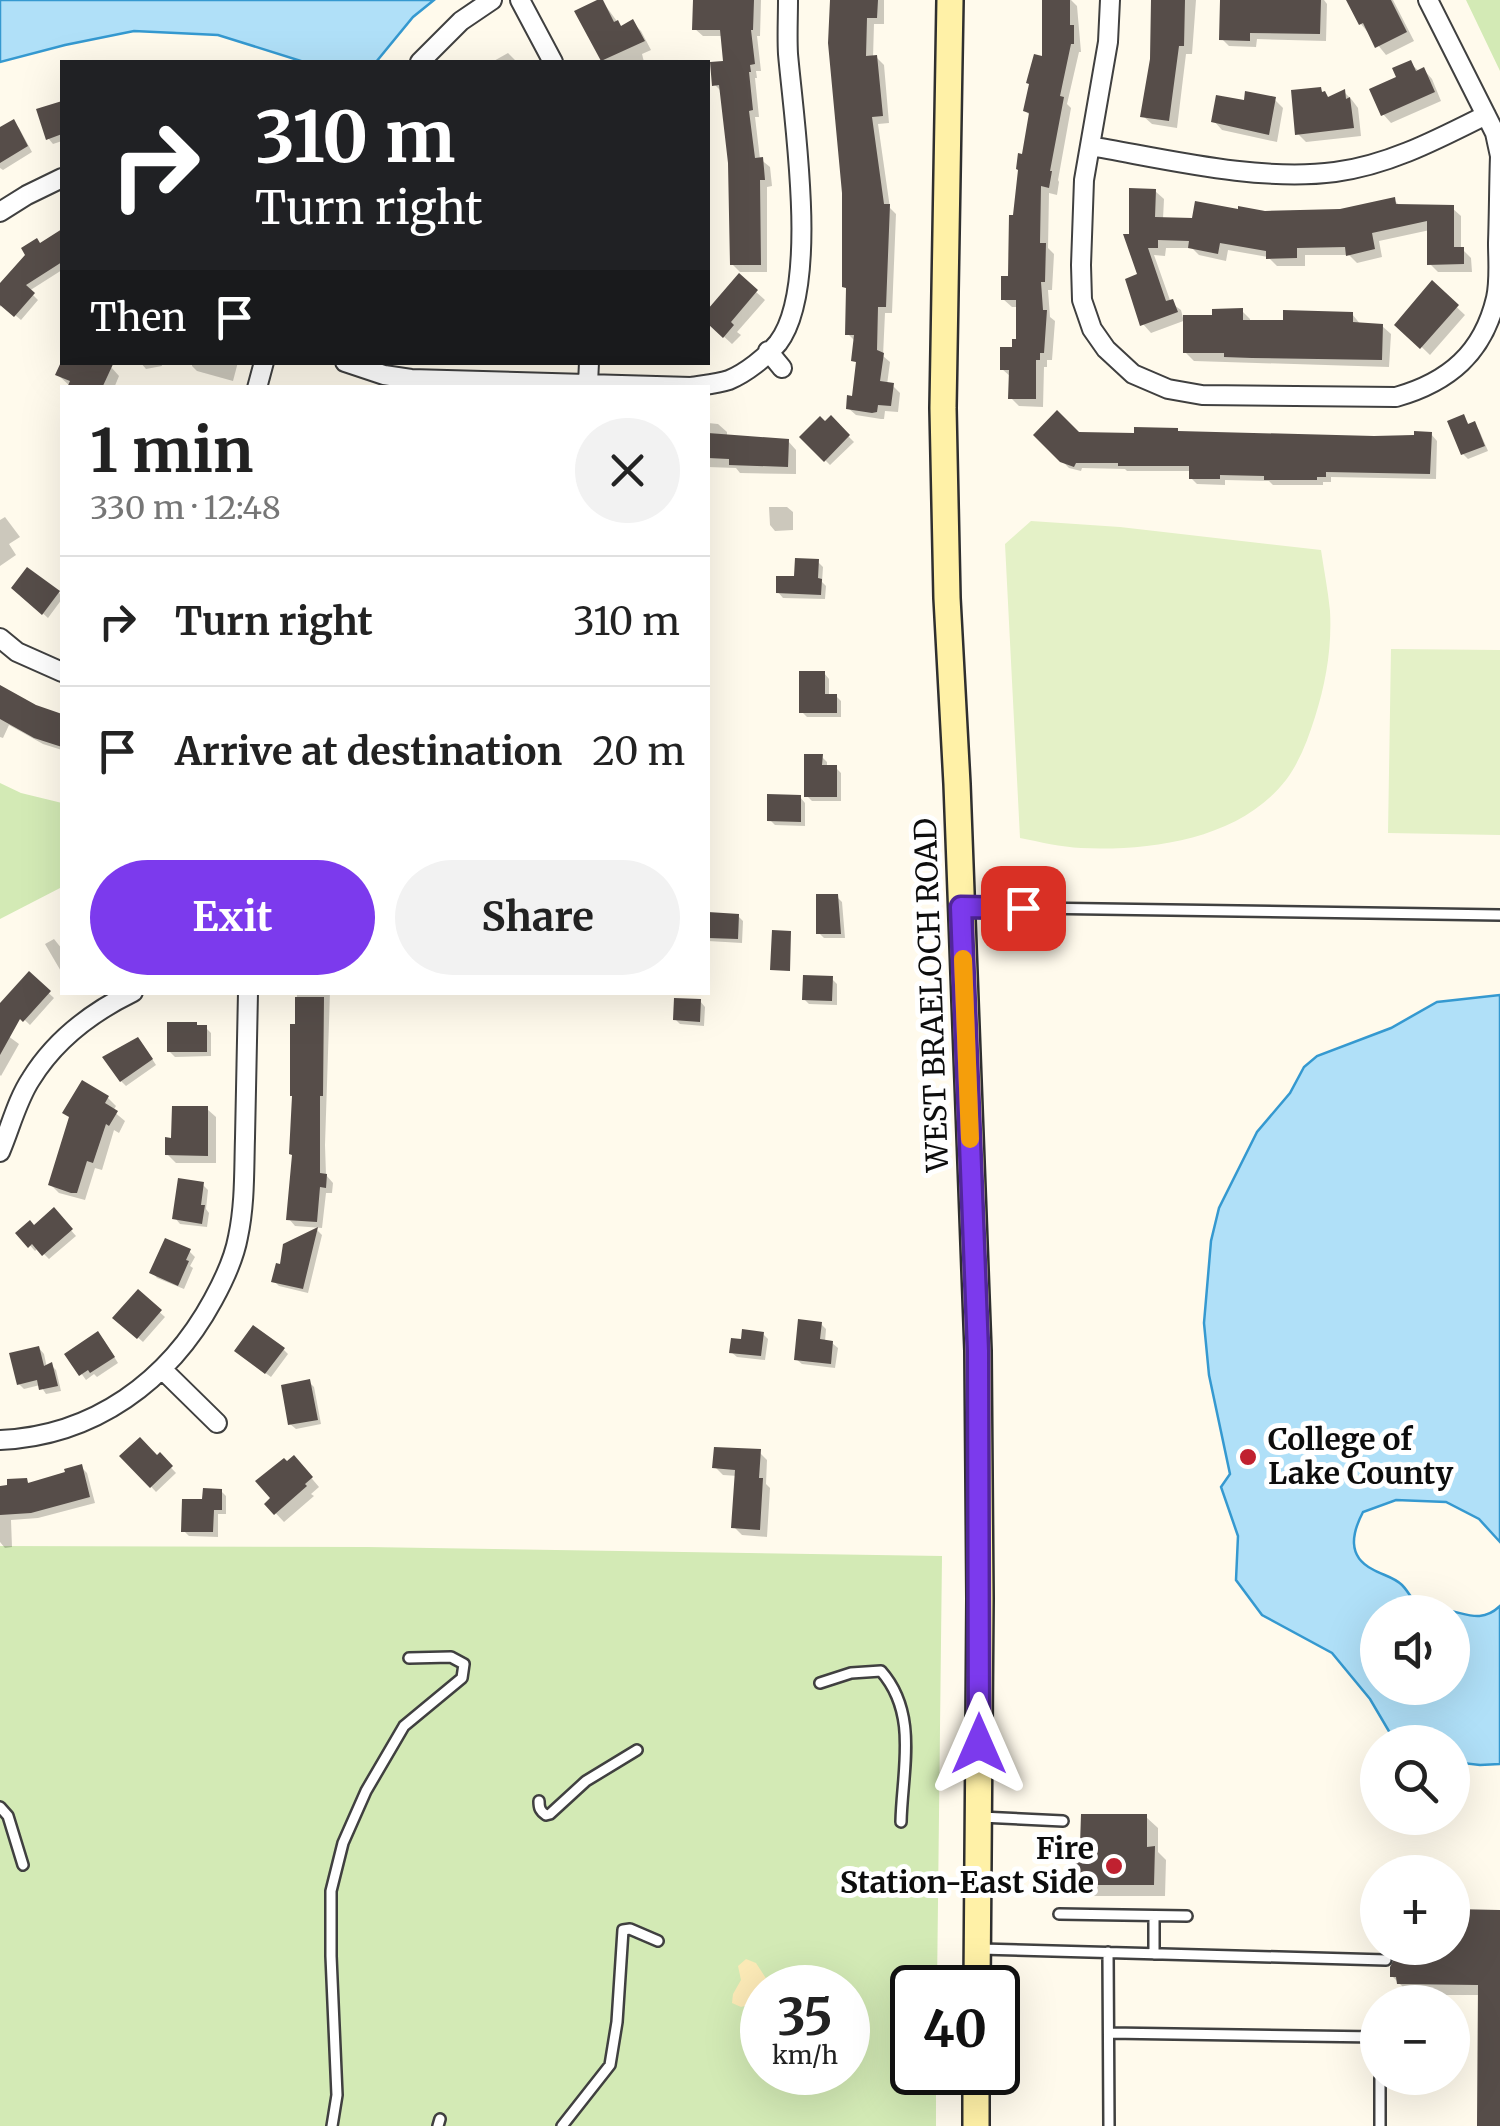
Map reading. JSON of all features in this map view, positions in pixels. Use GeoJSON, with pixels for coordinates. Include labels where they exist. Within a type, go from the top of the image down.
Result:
{"type":"FeatureCollection","features":[{"type":"Feature","properties":{"kind":"street"},"geometry":{"type":"LineString","coordinates":[[422,60],[461,22],[492,0]]}},
{"type":"Feature","properties":{"kind":"street"},"geometry":{"type":"LineString","coordinates":[[520,0],[552,60]]}},
{"type":"Feature","properties":{"kind":"street"},"geometry":{"type":"LineString","coordinates":[[702,385],[729,380],[750,368],[778,342],[799,290],[801,193],[788,48],[788,0]]}},
{"type":"Feature","properties":{"kind":"street","name":"WEST BRAELOCH ROAD"},"geometry":{"type":"LineString","coordinates":[[950,0],[944,436],[947,598],[978,1351],[977,1965]]}},
{"type":"Feature","properties":{"kind":"street"},"geometry":{"type":"LineString","coordinates":[[1110,0],[1108,42],[1084,180],[1080,265],[1082,300],[1092,329],[1133,374],[1168,389],[1202,395],[1396,397],[1422,390],[1469,356],[1485,332],[1497,294],[1500,156],[1496,133],[1428,0]]}},
{"type":"Feature","properties":{"kind":"street"},"geometry":{"type":"LineString","coordinates":[[1090,146],[1279,175],[1336,172],[1400,154],[1486,115]]}},
{"type":"Feature","properties":{"kind":"street"},"geometry":{"type":"LineString","coordinates":[[0,212],[60,179]]}},
{"type":"Feature","properties":{"kind":"street"},"geometry":{"type":"LineString","coordinates":[[768,351],[782,368]]}},
{"type":"Feature","properties":{"kind":"street"},"geometry":{"type":"LineString","coordinates":[[355,365],[411,379],[622,385]]}},
{"type":"Feature","properties":{"kind":"street"},"geometry":{"type":"LineString","coordinates":[[588,384],[589,365]]}},
{"type":"Feature","properties":{"kind":"street"},"geometry":{"type":"LineString","coordinates":[[0,638],[18,652],[60,671]]}},
{"type":"Feature","properties":{"kind":"street"},"geometry":{"type":"LineString","coordinates":[[0,1152],[29,1081],[50,1053],[79,1024],[127,995]]}},
{"type":"Feature","properties":{"kind":"street"},"geometry":{"type":"LineString","coordinates":[[0,1440],[52,1433],[102,1413],[144,1386],[179,1353],[202,1320],[224,1280],[238,1240],[243,1204],[248,995]]}},
{"type":"Feature","properties":{"kind":"street"},"geometry":{"type":"LineString","coordinates":[[162,1369],[218,1423]]}},
{"type":"Feature","properties":{"kind":"street"},"geometry":{"type":"LineString","coordinates":[[976,2095],[976,2126]]}},
{"type":"Feature","properties":{"kind":"lane"},"geometry":{"type":"LineString","coordinates":[[961,907],[1500,915]]}},
{"type":"Feature","properties":{"kind":"lane"},"geometry":{"type":"LineString","coordinates":[[332,2126],[337,2095],[331,1891],[343,1843],[366,1791],[404,1726],[462,1678],[464,1664],[451,1657],[409,1658]]}},
{"type":"Feature","properties":{"kind":"lane"},"geometry":{"type":"LineString","coordinates":[[820,1683],[851,1673],[882,1671],[888,1679],[903,1714],[908,1744],[901,1822]]}},
{"type":"Feature","properties":{"kind":"lane"},"geometry":{"type":"LineString","coordinates":[[539,1801],[542,1813],[550,1814],[586,1781],[638,1750]]}},
{"type":"Feature","properties":{"kind":"lane"},"geometry":{"type":"LineString","coordinates":[[0,1807],[8,1816],[23,1865]]}},
{"type":"Feature","properties":{"kind":"lane"},"geometry":{"type":"LineString","coordinates":[[978,1816],[1063,1821]]}},
{"type":"Feature","properties":{"kind":"lane"},"geometry":{"type":"LineString","coordinates":[[1059,1914],[1187,1916]]}},
{"type":"Feature","properties":{"kind":"lane"},"geometry":{"type":"LineString","coordinates":[[1154,1916],[1154,1954]]}},
{"type":"Feature","properties":{"kind":"lane"},"geometry":{"type":"LineString","coordinates":[[562,2126],[610,2065],[618,2022],[623,1930],[630,1929],[658,1942]]}},
{"type":"Feature","properties":{"kind":"lane"},"geometry":{"type":"LineString","coordinates":[[977,1949],[1360,1959]]}},
{"type":"Feature","properties":{"kind":"lane"},"geometry":{"type":"LineString","coordinates":[[1108,1952],[1109,2126]]}},
{"type":"Feature","properties":{"kind":"lane"},"geometry":{"type":"LineString","coordinates":[[1108,2034],[1360,2037]]}},
{"type":"Feature","properties":{"kind":"lane"},"geometry":{"type":"LineString","coordinates":[[1380,2095],[1380,2126]]}},
{"type":"Feature","properties":{"kind":"green space"},"geometry":{"type":"Polygon","coordinates":[[[1466,0],[1500,0],[1500,71],[1466,0]]]}},
{"type":"Feature","properties":{"kind":"green space"},"geometry":{"type":"Polygon","coordinates":[[[1031,521],[1321,550],[1330,624],[1322,691],[1299,758],[1267,800],[1220,828],[1165,843],[1081,848],[1020,838],[1005,544],[1031,521]]]}},
{"type":"Feature","properties":{"kind":"green space"},"geometry":{"type":"Polygon","coordinates":[[[1391,649],[1500,650],[1500,835],[1388,833],[1391,649]]]}},
{"type":"Feature","properties":{"kind":"green space"},"geometry":{"type":"Polygon","coordinates":[[[0,783],[21,793],[60,803],[60,888],[0,919],[0,783]]]}},
{"type":"Feature","properties":{"kind":"green space"},"geometry":{"type":"Polygon","coordinates":[[[0,1546],[942,1556],[937,1965],[890,1965],[890,2095],[936,2095],[936,2126],[0,2126],[0,1546]]]}},
{"type":"Feature","properties":{"kind":"sand"},"geometry":{"type":"Polygon","coordinates":[[[746,1959],[757,1965],[740,1965],[740,1975],[738,1966],[746,1959]]]}},
{"type":"Feature","properties":{"kind":"sand"},"geometry":{"type":"Polygon","coordinates":[[[740,1982],[740,2007],[732,2003],[740,1982]]]}},
{"type":"Feature","properties":{"kind":"water"},"geometry":{"type":"Polygon","coordinates":[[[0,0],[434,0],[413,17],[378,60],[298,60],[218,35],[134,31],[0,62],[0,0]]]}},
{"type":"Feature","properties":{"kind":"water"},"geometry":{"type":"Polygon","coordinates":[[[1500,995],[1500,1542],[1479,1519],[1446,1502],[1396,1500],[1363,1512],[1354,1544],[1358,1558],[1399,1582],[1410,1595],[1360,1595],[1360,1687],[1332,1653],[1262,1615],[1236,1580],[1238,1536],[1221,1487],[1230,1474],[1209,1375],[1204,1323],[1211,1241],[1219,1208],[1257,1132],[1290,1093],[1304,1067],[1317,1056],[1391,1028],[1437,1002],[1500,995]]]}},
{"type":"Feature","properties":{"kind":"water"},"geometry":{"type":"Polygon","coordinates":[[[1500,1606],[1500,1764],[1470,1764],[1470,1725],[1385,1725],[1374,1705],[1470,1705],[1470,1615],[1485,1615],[1500,1606]]]}},
{"type":"Feature","properties":{"kind":"building"},"geometry":{"type":"Polygon","coordinates":[[[603,0],[614,22],[618,20],[621,26],[633,19],[645,41],[600,60],[574,11],[603,0]]]}},
{"type":"Feature","properties":{"kind":"building"},"geometry":{"type":"Polygon","coordinates":[[[693,0],[754,0],[751,30],[755,64],[750,65],[749,72],[753,110],[749,111],[755,158],[763,157],[765,180],[760,180],[761,265],[730,265],[728,163],[719,85],[712,86],[710,62],[723,61],[720,30],[692,30],[693,0]]]}},
{"type":"Feature","properties":{"kind":"building"},"geometry":{"type":"Polygon","coordinates":[[[830,0],[878,0],[877,18],[867,18],[866,56],[877,55],[883,116],[872,117],[884,204],[890,204],[886,307],[878,307],[877,350],[884,353],[880,381],[894,383],[891,406],[878,405],[877,412],[872,413],[846,409],[847,395],[852,396],[856,362],[851,361],[854,335],[845,335],[842,193],[828,43],[830,0]]]}},
{"type":"Feature","properties":{"kind":"building"},"geometry":{"type":"Polygon","coordinates":[[[1042,0],[1070,0],[1074,44],[1060,96],[1064,97],[1049,188],[1041,186],[1040,243],[1046,243],[1045,282],[1041,282],[1043,310],[1047,310],[1044,353],[1036,360],[1036,399],[1008,399],[1009,370],[1000,370],[1000,347],[1012,347],[1012,339],[1016,339],[1016,300],[1001,300],[1001,276],[1008,276],[1009,215],[1013,215],[1018,153],[1022,154],[1029,113],[1023,111],[1029,84],[1026,83],[1034,54],[1042,56],[1042,0]]]}},
{"type":"Feature","properties":{"kind":"building"},"geometry":{"type":"Polygon","coordinates":[[[1151,0],[1185,0],[1184,46],[1179,46],[1169,121],[1140,117],[1150,59],[1151,0]]]}},
{"type":"Feature","properties":{"kind":"building"},"geometry":{"type":"Polygon","coordinates":[[[1220,0],[1321,0],[1320,34],[1250,33],[1250,41],[1219,40],[1220,0]]]}},
{"type":"Feature","properties":{"kind":"building"},"geometry":{"type":"Polygon","coordinates":[[[1346,0],[1391,0],[1407,32],[1375,48],[1346,0]]]}},
{"type":"Feature","properties":{"kind":"building"},"geometry":{"type":"Polygon","coordinates":[[[1411,60],[1416,71],[1424,67],[1435,92],[1381,116],[1369,89],[1396,77],[1392,68],[1411,60]]]}},
{"type":"Feature","properties":{"kind":"building"},"geometry":{"type":"Polygon","coordinates":[[[1321,87],[1328,97],[1345,89],[1346,99],[1350,97],[1354,128],[1295,135],[1291,90],[1321,87]]]}},
{"type":"Feature","properties":{"kind":"building"},"geometry":{"type":"Polygon","coordinates":[[[1245,91],[1276,97],[1269,135],[1211,122],[1216,95],[1244,100],[1245,91]]]}},
{"type":"Feature","properties":{"kind":"building"},"geometry":{"type":"Polygon","coordinates":[[[60,102],[60,135],[46,140],[36,109],[60,102]]]}},
{"type":"Feature","properties":{"kind":"building"},"geometry":{"type":"Polygon","coordinates":[[[14,119],[28,146],[0,163],[0,127],[14,119]]]}},
{"type":"Feature","properties":{"kind":"building"},"geometry":{"type":"Polygon","coordinates":[[[1129,188],[1156,189],[1155,217],[1192,218],[1195,201],[1265,211],[1340,209],[1395,197],[1396,204],[1454,205],[1454,247],[1464,247],[1464,264],[1427,265],[1427,221],[1372,233],[1375,249],[1346,256],[1345,247],[1297,248],[1297,258],[1266,259],[1266,251],[1220,243],[1218,254],[1188,248],[1189,241],[1158,240],[1158,248],[1148,248],[1166,301],[1173,299],[1178,312],[1140,326],[1125,279],[1137,274],[1123,234],[1129,234],[1129,188]]]}},
{"type":"Feature","properties":{"kind":"building"},"geometry":{"type":"Polygon","coordinates":[[[60,230],[60,263],[26,285],[35,293],[14,317],[0,305],[0,283],[25,255],[21,248],[37,238],[40,243],[60,230]]]}},
{"type":"Feature","properties":{"kind":"building"},"geometry":{"type":"Polygon","coordinates":[[[739,273],[758,290],[723,338],[710,326],[710,307],[739,273]]]}},
{"type":"Feature","properties":{"kind":"building"},"geometry":{"type":"Polygon","coordinates":[[[1432,280],[1459,305],[1420,349],[1394,325],[1432,280]]]}},
{"type":"Feature","properties":{"kind":"building"},"geometry":{"type":"Polygon","coordinates":[[[1243,308],[1243,320],[1283,320],[1283,310],[1353,312],[1353,322],[1383,324],[1382,360],[1183,353],[1183,315],[1212,315],[1212,309],[1243,308]]]}},
{"type":"Feature","properties":{"kind":"building"},"geometry":{"type":"Polygon","coordinates":[[[60,364],[113,365],[103,385],[68,385],[70,381],[55,375],[60,364]]]}},
{"type":"Feature","properties":{"kind":"building"},"geometry":{"type":"Polygon","coordinates":[[[1057,410],[1079,432],[1134,433],[1134,427],[1374,436],[1432,432],[1430,474],[1326,472],[1326,477],[1317,480],[1220,475],[1220,479],[1189,479],[1189,466],[1076,463],[1074,467],[1060,462],[1033,435],[1057,410]]]}},
{"type":"Feature","properties":{"kind":"building"},"geometry":{"type":"Polygon","coordinates":[[[1464,414],[1468,424],[1475,421],[1485,446],[1461,455],[1447,421],[1464,414]]]}},
{"type":"Feature","properties":{"kind":"building"},"geometry":{"type":"Polygon","coordinates":[[[831,415],[850,435],[824,462],[799,437],[820,416],[825,421],[831,415]]]}},
{"type":"Feature","properties":{"kind":"building"},"geometry":{"type":"Polygon","coordinates":[[[710,433],[789,439],[788,467],[729,465],[729,459],[710,458],[710,433]]]}},
{"type":"Feature","properties":{"kind":"building"},"geometry":{"type":"Polygon","coordinates":[[[795,558],[819,559],[821,595],[776,593],[776,576],[794,576],[795,558]]]}},
{"type":"Feature","properties":{"kind":"building"},"geometry":{"type":"Polygon","coordinates":[[[27,567],[60,591],[42,615],[11,588],[27,567]]]}},
{"type":"Feature","properties":{"kind":"building"},"geometry":{"type":"Polygon","coordinates":[[[799,671],[825,671],[825,694],[837,694],[837,713],[799,713],[799,671]]]}},
{"type":"Feature","properties":{"kind":"building"},"geometry":{"type":"Polygon","coordinates":[[[0,685],[60,713],[60,746],[34,738],[0,719],[0,685]]]}},
{"type":"Feature","properties":{"kind":"building"},"geometry":{"type":"Polygon","coordinates":[[[804,754],[823,754],[822,765],[837,765],[837,797],[804,797],[804,754]]]}},
{"type":"Feature","properties":{"kind":"building"},"geometry":{"type":"Polygon","coordinates":[[[767,794],[801,795],[801,822],[767,821],[767,794]]]}},
{"type":"Feature","properties":{"kind":"building"},"geometry":{"type":"Polygon","coordinates":[[[816,894],[838,894],[841,934],[816,934],[816,894]]]}},
{"type":"Feature","properties":{"kind":"building"},"geometry":{"type":"Polygon","coordinates":[[[710,912],[739,914],[738,939],[710,938],[710,912]]]}},
{"type":"Feature","properties":{"kind":"building"},"geometry":{"type":"Polygon","coordinates":[[[772,930],[791,931],[790,971],[770,970],[772,930]]]}},
{"type":"Feature","properties":{"kind":"building"},"geometry":{"type":"Polygon","coordinates":[[[29,971],[51,991],[23,1022],[20,1019],[0,1055],[0,1003],[29,971]]]}},
{"type":"Feature","properties":{"kind":"building"},"geometry":{"type":"Polygon","coordinates":[[[803,975],[833,976],[832,1001],[802,1000],[803,975]]]}},
{"type":"Feature","properties":{"kind":"building"},"geometry":{"type":"Polygon","coordinates":[[[295,997],[324,997],[320,1173],[327,1174],[326,1188],[320,1187],[317,1222],[286,1220],[292,1155],[290,1024],[295,1024],[295,997]]]}},
{"type":"Feature","properties":{"kind":"building"},"geometry":{"type":"Polygon","coordinates":[[[674,998],[701,999],[700,1022],[673,1020],[674,998]]]}},
{"type":"Feature","properties":{"kind":"building"},"geometry":{"type":"Polygon","coordinates":[[[167,1022],[207,1025],[207,1052],[167,1052],[167,1022]]]}},
{"type":"Feature","properties":{"kind":"building"},"geometry":{"type":"Polygon","coordinates":[[[138,1037],[153,1059],[120,1082],[102,1057],[138,1037]]]}},
{"type":"Feature","properties":{"kind":"building"},"geometry":{"type":"Polygon","coordinates":[[[82,1080],[109,1096],[105,1103],[118,1111],[109,1126],[106,1124],[93,1163],[87,1161],[77,1193],[71,1193],[48,1185],[69,1117],[62,1113],[82,1080]]]}},
{"type":"Feature","properties":{"kind":"building"},"geometry":{"type":"Polygon","coordinates":[[[172,1106],[208,1106],[208,1156],[165,1155],[165,1137],[171,1138],[172,1106]]]}},
{"type":"Feature","properties":{"kind":"building"},"geometry":{"type":"Polygon","coordinates":[[[178,1178],[204,1182],[202,1224],[172,1219],[178,1178]]]}},
{"type":"Feature","properties":{"kind":"building"},"geometry":{"type":"Polygon","coordinates":[[[54,1207],[73,1229],[42,1256],[15,1233],[30,1220],[34,1225],[54,1207]]]}},
{"type":"Feature","properties":{"kind":"building"},"geometry":{"type":"Polygon","coordinates":[[[318,1227],[303,1289],[271,1282],[276,1263],[280,1264],[283,1244],[318,1227]]]}},
{"type":"Feature","properties":{"kind":"building"},"geometry":{"type":"Polygon","coordinates":[[[165,1238],[191,1249],[178,1286],[149,1273],[165,1238]]]}},
{"type":"Feature","properties":{"kind":"building"},"geometry":{"type":"Polygon","coordinates":[[[138,1289],[162,1310],[137,1339],[112,1318],[138,1289]]]}},
{"type":"Feature","properties":{"kind":"building"},"geometry":{"type":"Polygon","coordinates":[[[798,1319],[822,1322],[820,1339],[833,1341],[831,1364],[794,1360],[798,1319]]]}},
{"type":"Feature","properties":{"kind":"building"},"geometry":{"type":"Polygon","coordinates":[[[253,1325],[285,1348],[265,1374],[234,1351],[253,1325]]]}},
{"type":"Feature","properties":{"kind":"building"},"geometry":{"type":"Polygon","coordinates":[[[742,1329],[764,1332],[761,1356],[729,1353],[731,1338],[741,1339],[742,1329]]]}},
{"type":"Feature","properties":{"kind":"building"},"geometry":{"type":"Polygon","coordinates":[[[98,1331],[115,1357],[79,1376],[64,1354],[98,1331]]]}},
{"type":"Feature","properties":{"kind":"building"},"geometry":{"type":"Polygon","coordinates":[[[39,1346],[44,1366],[52,1362],[58,1386],[39,1390],[37,1380],[17,1385],[9,1353],[39,1346]]]}},
{"type":"Feature","properties":{"kind":"building"},"geometry":{"type":"Polygon","coordinates":[[[310,1379],[318,1420],[288,1425],[281,1385],[310,1379]]]}},
{"type":"Feature","properties":{"kind":"building"},"geometry":{"type":"Polygon","coordinates":[[[140,1437],[173,1466],[150,1488],[119,1456],[140,1437]]]}},
{"type":"Feature","properties":{"kind":"building"},"geometry":{"type":"Polygon","coordinates":[[[714,1447],[761,1449],[760,1530],[731,1528],[735,1470],[712,1468],[714,1447]]]}},
{"type":"Feature","properties":{"kind":"building"},"geometry":{"type":"Polygon","coordinates":[[[294,1455],[313,1477],[274,1515],[264,1504],[270,1498],[255,1481],[284,1458],[287,1461],[294,1455]]]}},
{"type":"Feature","properties":{"kind":"building"},"geometry":{"type":"Polygon","coordinates":[[[82,1464],[90,1497],[31,1513],[0,1515],[0,1486],[7,1485],[7,1479],[27,1478],[28,1483],[82,1464]]]}},
{"type":"Feature","properties":{"kind":"building"},"geometry":{"type":"Polygon","coordinates":[[[203,1488],[222,1489],[222,1510],[214,1510],[213,1532],[181,1532],[182,1499],[202,1499],[203,1488]]]}},
{"type":"Feature","properties":{"kind":"building","name":"Fire Station-East Side"},"geometry":{"type":"Polygon","coordinates":[[[1081,1814],[1147,1814],[1147,1847],[1155,1846],[1154,1885],[1073,1885],[1073,1845],[1080,1845],[1081,1814]]]}},
{"type":"Feature","properties":{"kind":"building"},"geometry":{"type":"Polygon","coordinates":[[[1470,1909],[1500,1910],[1500,2126],[1477,2126],[1478,1985],[1397,1984],[1396,1977],[1390,1977],[1390,1967],[1470,1965],[1470,1909]]]}},
{"type":"Feature","properties":{"kind":"slow traffic"},"geometry":{"type":"LineString","coordinates":[[963,959],[970,1139]]}},
{"type":"Feature","properties":{"kind":"place","name":"College of Lake County"},"geometry":{"type":"Point","coordinates":[1248,1457]}},
{"type":"Feature","properties":{"kind":"place","name":"Fire Station-East Side"},"geometry":{"type":"Point","coordinates":[1114,1866]}},
{"type":"Feature","properties":{"kind":"route"},"geometry":{"type":"LineString","coordinates":[[979,1744],[978,1351],[961,907],[1023,908]]}}]}
